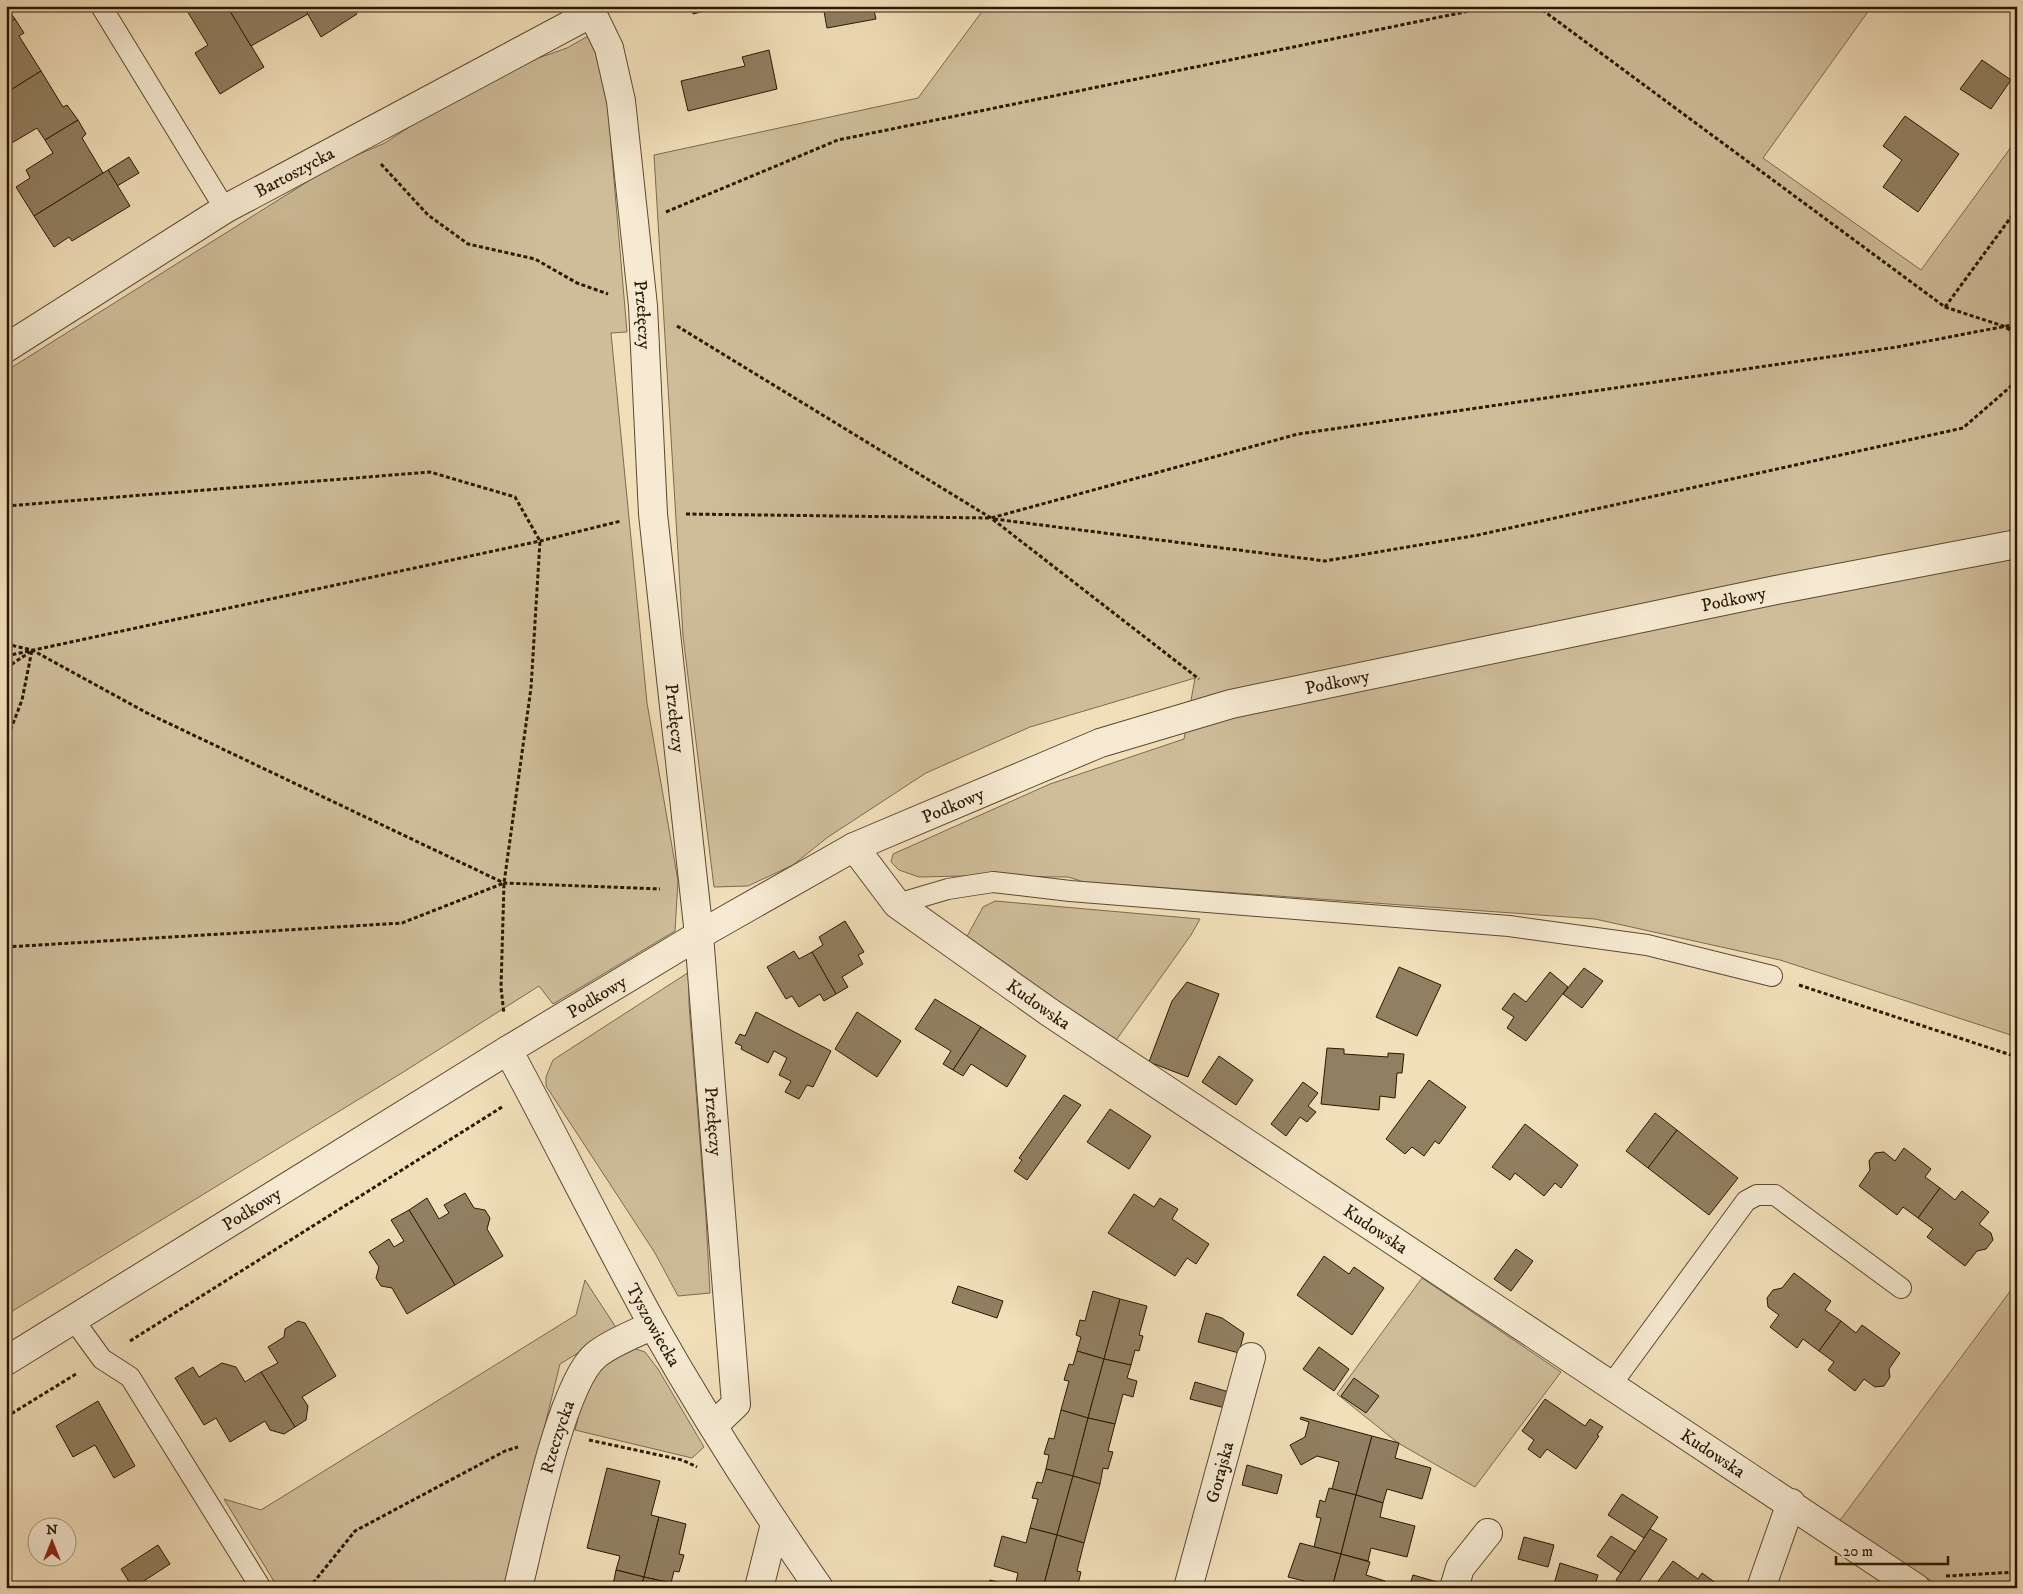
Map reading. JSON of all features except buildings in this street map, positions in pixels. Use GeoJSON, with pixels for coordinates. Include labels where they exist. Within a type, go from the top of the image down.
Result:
{"type":"FeatureCollection","features":[{"type":"Feature","properties":{"kind":"street","name":"Bartoszycka"},"geometry":{"type":"LineString","coordinates":[[6,348],[225,208],[592,10]]}},
{"type":"Feature","properties":{"kind":"street","name":"Przełęczy"},"geometry":{"type":"LineString","coordinates":[[592,10],[609,48],[621,101],[643,306],[653,514],[699,935],[736,1404],[712,1426]]}},
{"type":"Feature","properties":{"kind":"street","name":"Podkowy"},"geometry":{"type":"LineString","coordinates":[[6,1361],[508,1050],[699,935],[854,847],[1100,743],[1231,704],[1776,590],[2017,544]]}},
{"type":"Feature","properties":{"kind":"street","name":"Kudowska"},"geometry":{"type":"LineString","coordinates":[[854,847],[897,904],[1049,1012],[1910,1583]]}},
{"type":"Feature","properties":{"kind":"street","name":"Tyszowiecka"},"geometry":{"type":"LineString","coordinates":[[508,1050],[653,1325],[712,1426],[819,1588]]}},
{"type":"Feature","properties":{"kind":"street","name":"Rzeczycka"},"geometry":{"type":"LineString","coordinates":[[518,1588],[557,1434],[579,1377],[595,1355],[653,1325]]}},
{"type":"Feature","properties":{"kind":"street","name":"Gorajska"},"geometry":{"type":"LineString","coordinates":[[1188,1588],[1251,1357]]}},
{"type":"Feature","properties":{"kind":"street"},"geometry":{"type":"LineString","coordinates":[[1761,1588],[1790,1503]]}},
{"type":"Feature","properties":{"kind":"street"},"geometry":{"type":"LineString","coordinates":[[758,1588],[775,1524]]}},
{"type":"Feature","properties":{"kind":"street"},"geometry":{"type":"LineString","coordinates":[[1454,1588],[1460,1568],[1488,1533]]}},
{"type":"Feature","properties":{"kind":"lane"},"geometry":{"type":"LineString","coordinates":[[100,6],[225,208]]}},
{"type":"Feature","properties":{"kind":"lane"},"geometry":{"type":"LineString","coordinates":[[897,904],[948,889],[992,882],[1070,891],[1509,926],[1647,945],[1772,976]]}},
{"type":"Feature","properties":{"kind":"lane"},"geometry":{"type":"LineString","coordinates":[[1611,1385],[1746,1201],[1756,1195],[1776,1195],[1901,1288]]}},
{"type":"Feature","properties":{"kind":"lane"},"geometry":{"type":"LineString","coordinates":[[73,1319],[102,1358],[130,1377],[262,1588]]}},
{"type":"Feature","properties":{"kind":"path"},"geometry":{"type":"LineString","coordinates":[[633,226],[838,140],[1494,6]]}},
{"type":"Feature","properties":{"kind":"path"},"geometry":{"type":"LineString","coordinates":[[1537,6],[1945,307],[2017,330]]}},
{"type":"Feature","properties":{"kind":"path"},"geometry":{"type":"LineString","coordinates":[[353,140],[393,175],[428,215],[468,244],[535,259],[577,283],[643,306],[991,518],[1231,704]]}},
{"type":"Feature","properties":{"kind":"path"},"geometry":{"type":"LineString","coordinates":[[1945,307],[2017,209]]}},
{"type":"Feature","properties":{"kind":"path"},"geometry":{"type":"LineString","coordinates":[[991,518],[1298,434],[1897,347],[2017,324]]}},
{"type":"Feature","properties":{"kind":"path"},"geometry":{"type":"LineString","coordinates":[[2006,327],[2017,336]]}},
{"type":"Feature","properties":{"kind":"path"},"geometry":{"type":"LineString","coordinates":[[6,656],[540,541],[653,514],[991,518],[1325,561],[1478,534],[1963,428],[2017,381]]}},
{"type":"Feature","properties":{"kind":"path"},"geometry":{"type":"LineString","coordinates":[[6,506],[430,472],[515,497],[540,541],[531,688],[504,883],[501,988],[508,1050]]}},
{"type":"Feature","properties":{"kind":"path"},"geometry":{"type":"LineString","coordinates":[[6,644],[32,650],[147,714],[504,883],[694,891]]}},
{"type":"Feature","properties":{"kind":"path"},"geometry":{"type":"LineString","coordinates":[[6,668],[32,650]]}},
{"type":"Feature","properties":{"kind":"path"},"geometry":{"type":"LineString","coordinates":[[6,742],[22,700],[32,650]]}},
{"type":"Feature","properties":{"kind":"path"},"geometry":{"type":"LineString","coordinates":[[6,947],[402,923],[504,883]]}},
{"type":"Feature","properties":{"kind":"path"},"geometry":{"type":"LineString","coordinates":[[1772,976],[2017,1057]]}},
{"type":"Feature","properties":{"kind":"path"},"geometry":{"type":"LineString","coordinates":[[6,1417],[530,1090]]}},
{"type":"Feature","properties":{"kind":"path"},"geometry":{"type":"LineString","coordinates":[[309,1588],[355,1531],[505,1451],[557,1434],[682,1460],[700,1468]]}},
{"type":"Feature","properties":{"kind":"path"},"geometry":{"type":"LineString","coordinates":[[1910,1583],[2017,1572]]}},
{"type":"Feature","properties":{"kind":"shaded area"},"geometry":{"type":"Polygon","coordinates":[[[986,6],[1872,6],[1763,158],[1921,270],[2017,139],[2017,1037],[1780,960],[1595,919],[1084,882],[1068,877],[919,877],[899,870],[891,862],[893,854],[1050,784],[1184,739],[1195,678],[1030,727],[926,773],[828,837],[793,865],[748,886],[714,887],[683,636],[654,155],[918,98],[986,6]]]}},
{"type":"Feature","properties":{"kind":"shaded area"},"geometry":{"type":"Polygon","coordinates":[[[590,35],[611,86],[611,145],[627,332],[611,333],[647,703],[678,881],[675,931],[553,1004],[539,986],[405,1071],[6,1315],[6,371],[334,165],[385,143],[447,102],[521,64],[567,48],[590,35]]]}},
{"type":"Feature","properties":{"kind":"shaded area"},"geometry":{"type":"Polygon","coordinates":[[[995,901],[1200,919],[1191,935],[1114,1043],[965,940],[983,907],[995,901]]]}},
{"type":"Feature","properties":{"kind":"shaded area"},"geometry":{"type":"Polygon","coordinates":[[[689,972],[689,1004],[706,1217],[710,1293],[678,1296],[655,1253],[546,1086],[546,1077],[553,1060],[689,972]]]}},
{"type":"Feature","properties":{"kind":"shaded area"},"geometry":{"type":"Polygon","coordinates":[[[1422,1278],[1561,1372],[1475,1487],[1398,1443],[1337,1394],[1422,1278]]]}},
{"type":"Feature","properties":{"kind":"shaded area"},"geometry":{"type":"Polygon","coordinates":[[[585,1280],[617,1329],[560,1364],[505,1588],[278,1588],[224,1499],[261,1510],[576,1315],[585,1280]]]}},
{"type":"Feature","properties":{"kind":"shaded area"},"geometry":{"type":"Polygon","coordinates":[[[2017,1282],[2017,1588],[1943,1588],[1838,1523],[2017,1282]]]}},
{"type":"Feature","properties":{"kind":"shaded area"},"geometry":{"type":"Polygon","coordinates":[[[633,1348],[645,1352],[658,1369],[704,1447],[692,1458],[575,1430],[586,1386],[599,1365],[633,1348]]]}}]}
